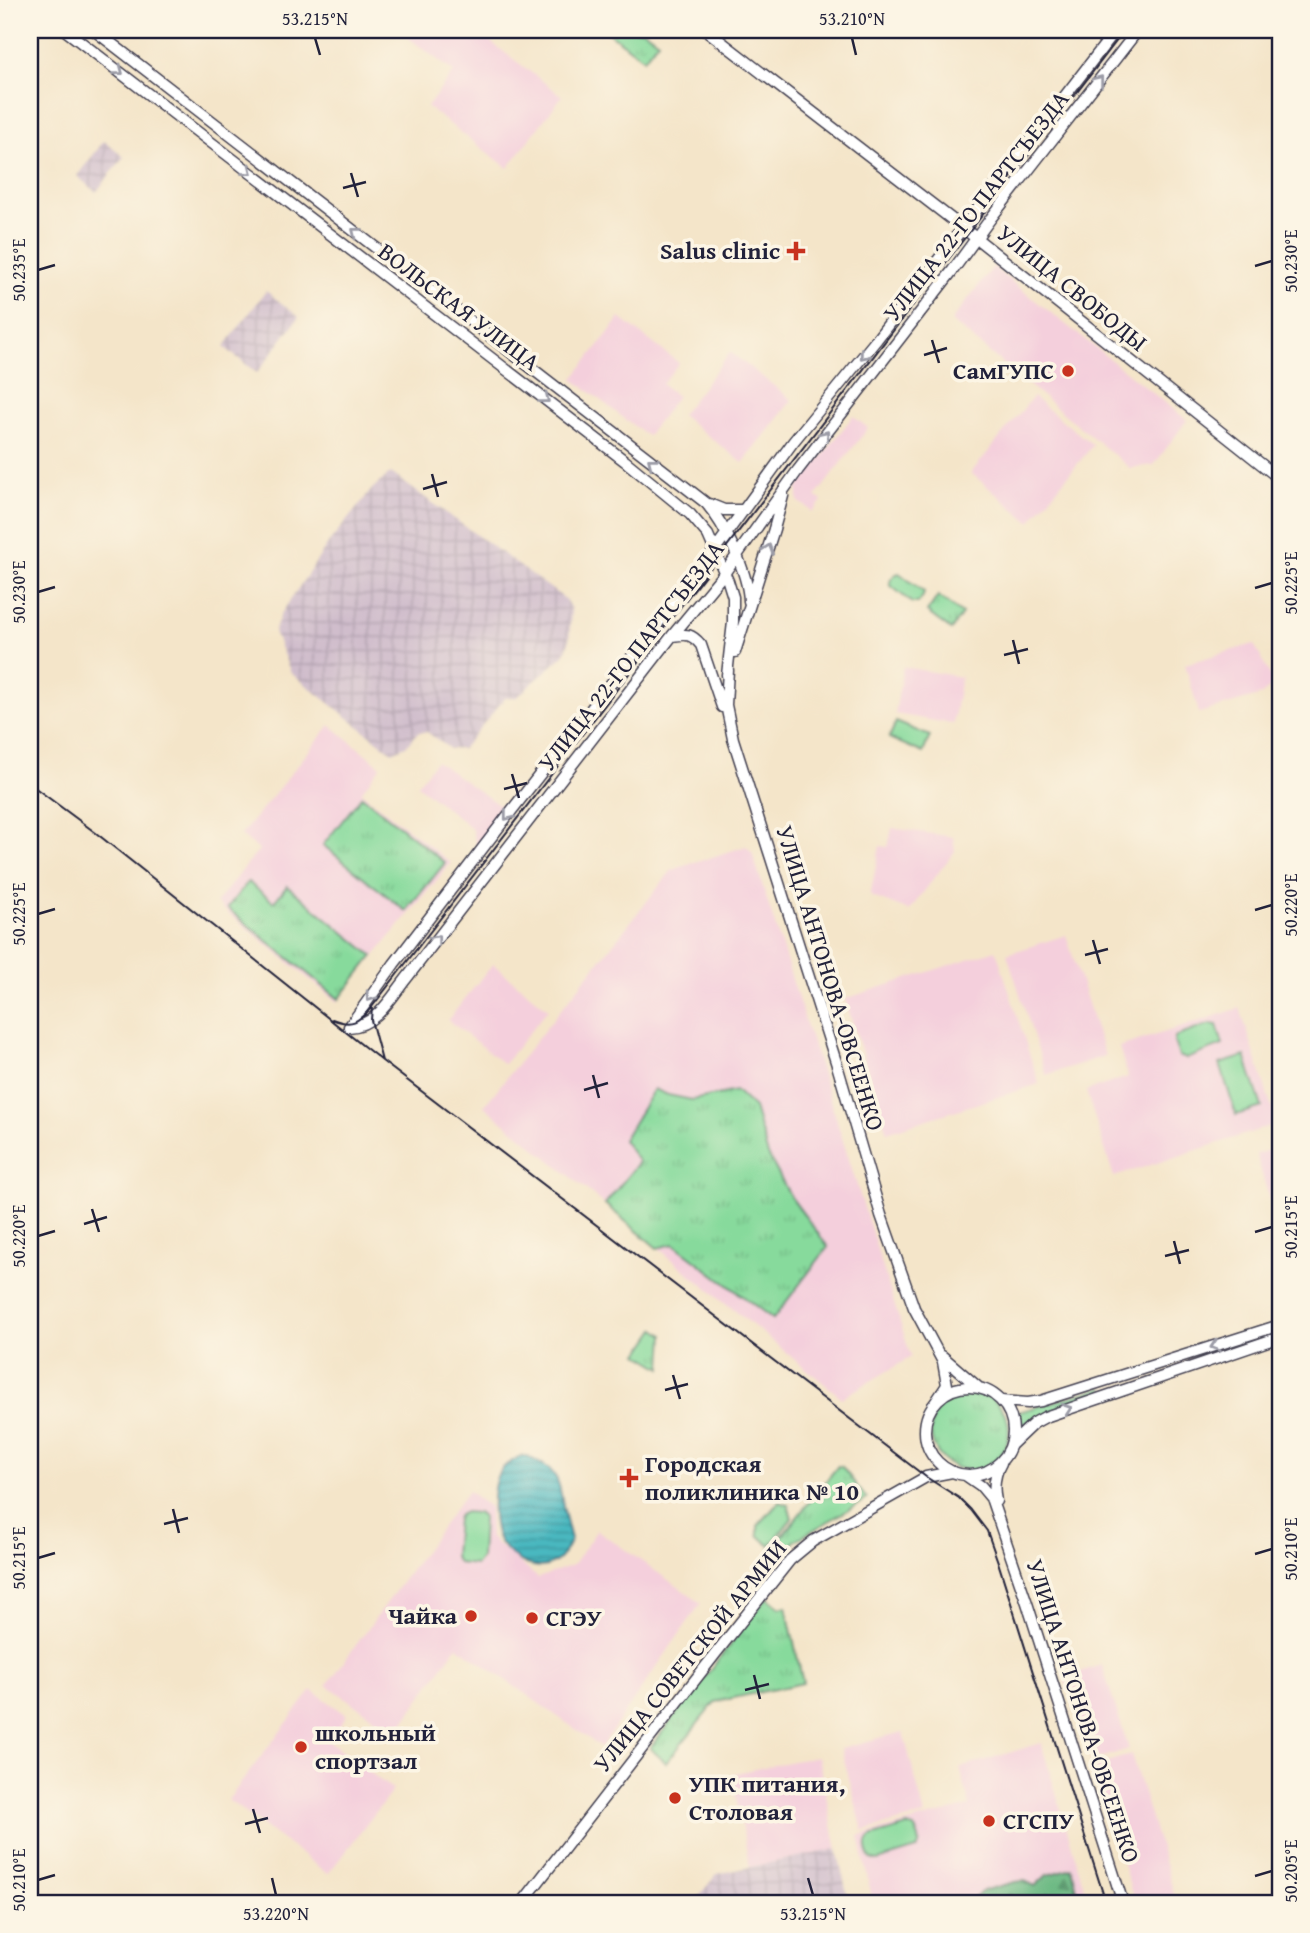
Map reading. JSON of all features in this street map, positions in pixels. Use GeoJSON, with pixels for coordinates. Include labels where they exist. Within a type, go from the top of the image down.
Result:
{"type":"FeatureCollection","features":[{"type":"Feature","properties":{"kind":"main road","name":"ВОЛЬСКАЯ УЛИЦА"},"geometry":{"type":"LineString","coordinates":[[65,30],[625,461],[690,514],[709,535],[730,587],[734,608],[727,675]]}},
{"type":"Feature","properties":{"kind":"main road","name":"ВОЛЬСКАЯ УЛИЦА"},"geometry":{"type":"LineString","coordinates":[[94,30],[706,503],[719,518],[736,556],[749,590],[749,608]]}},
{"type":"Feature","properties":{"kind":"main road","name":"УЛИЦА СВОБОДЫ"},"geometry":{"type":"LineString","coordinates":[[706,30],[976,238],[1280,479]]}},
{"type":"Feature","properties":{"kind":"main road","name":"УЛИЦА 22-ГО ПАРТСЪЕЗДА"},"geometry":{"type":"LineString","coordinates":[[1116,30],[877,339],[793,442],[715,549],[349,1027],[362,1025],[379,1012],[672,636],[725,572],[976,238],[1138,30]]}},
{"type":"Feature","properties":{"kind":"main road"},"geometry":{"type":"LineString","coordinates":[[1269,30],[1280,38]]}},
{"type":"Feature","properties":{"kind":"main road","name":"УЛИЦА АНТОНОВА-ОВСЕЕНКО"},"geometry":{"type":"LineString","coordinates":[[784,490],[727,675],[726,705],[733,739],[837,1065],[881,1215],[914,1308],[946,1369],[947,1385],[935,1403]]}},
{"type":"Feature","properties":{"kind":"main road"},"geometry":{"type":"LineString","coordinates":[[706,503],[724,510],[743,510]]}},
{"type":"Feature","properties":{"kind":"main road"},"geometry":{"type":"LineString","coordinates":[[672,636],[694,636],[701,645],[733,739]]}},
{"type":"Feature","properties":{"kind":"main road"},"geometry":{"type":"LineString","coordinates":[[1001,1401],[1041,1401],[1181,1357],[1278,1332]]}},
{"type":"Feature","properties":{"kind":"main road"},"geometry":{"type":"LineString","coordinates":[[1011,1445],[1012,1422],[1006,1407],[991,1393],[979,1388],[967,1387],[944,1395],[929,1413],[926,1424],[930,1452],[952,1472],[977,1475],[997,1465],[1011,1445],[1034,1423],[1045,1417],[1185,1369],[1278,1332]]}},
{"type":"Feature","properties":{"kind":"main road","name":"УЛИЦА АНТОНОВА-ОВСЕЕНКО"},"geometry":{"type":"LineString","coordinates":[[940,1354],[979,1388]]}},
{"type":"Feature","properties":{"kind":"main road"},"geometry":{"type":"LineString","coordinates":[[1181,1357],[1185,1369]]}},
{"type":"Feature","properties":{"kind":"main road"},"geometry":{"type":"LineString","coordinates":[[926,1477],[930,1452]]}},
{"type":"Feature","properties":{"kind":"main road","name":"УЛИЦА АНТОНОВА-ОВСЕЕНКО"},"geometry":{"type":"LineString","coordinates":[[1003,1531],[994,1482],[996,1471],[1005,1456]]}},
{"type":"Feature","properties":{"kind":"main road","name":"УЛИЦА СОВЕТСКОЙ АРМИИ"},"geometry":{"type":"LineString","coordinates":[[522,1903],[790,1560],[813,1541],[926,1477],[952,1472]]}},
{"type":"Feature","properties":{"kind":"main road","name":"УЛИЦА АНТОНОВА-ОВСЕЕНКО"},"geometry":{"type":"LineString","coordinates":[[965,1475],[974,1479],[991,1498],[1123,1903]]}},
{"type":"Feature","properties":{"kind":"shaded area"},"geometry":{"type":"Polygon","coordinates":[[[398,30],[475,30],[562,96],[508,168],[427,107],[454,72],[398,30]]]}},
{"type":"Feature","properties":{"kind":"shaded area"},"geometry":{"type":"Polygon","coordinates":[[[104,141],[124,157],[96,192],[77,176],[104,141]]]}},
{"type":"Feature","properties":{"kind":"shaded area","name":"СамГУПС"},"geometry":{"type":"Polygon","coordinates":[[[993,267],[1187,420],[1154,465],[1130,468],[951,321],[993,267]]]}},
{"type":"Feature","properties":{"kind":"shaded area"},"geometry":{"type":"Polygon","coordinates":[[[266,291],[299,317],[257,373],[224,347],[266,291]]]}},
{"type":"Feature","properties":{"kind":"shaded area"},"geometry":{"type":"Polygon","coordinates":[[[620,318],[679,363],[662,384],[677,396],[647,436],[573,379],[620,318]]]}},
{"type":"Feature","properties":{"kind":"shaded area"},"geometry":{"type":"Polygon","coordinates":[[[730,352],[792,400],[743,463],[681,415],[730,352]]]}},
{"type":"Feature","properties":{"kind":"shaded area"},"geometry":{"type":"Polygon","coordinates":[[[1033,397],[1093,445],[1030,522],[971,473],[1033,397]]]}},
{"type":"Feature","properties":{"kind":"shaded area"},"geometry":{"type":"Polygon","coordinates":[[[853,416],[868,428],[816,496],[822,501],[813,512],[798,501],[798,488],[853,416]]]}},
{"type":"Feature","properties":{"kind":"shaded area"},"geometry":{"type":"Polygon","coordinates":[[[391,473],[565,599],[571,609],[569,642],[564,655],[517,697],[505,698],[462,749],[450,749],[427,732],[419,732],[406,746],[392,752],[291,673],[274,632],[281,614],[328,544],[373,488],[391,473]]]}},
{"type":"Feature","properties":{"kind":"shaded area"},"geometry":{"type":"Polygon","coordinates":[[[1254,644],[1274,683],[1262,695],[1199,713],[1185,664],[1254,644]]]}},
{"type":"Feature","properties":{"kind":"shaded area"},"geometry":{"type":"Polygon","coordinates":[[[903,667],[961,677],[953,724],[895,714],[903,667]]]}},
{"type":"Feature","properties":{"kind":"shaded area"},"geometry":{"type":"Polygon","coordinates":[[[330,725],[381,766],[361,792],[451,863],[337,1002],[216,903],[259,850],[241,835],[330,725]]]}},
{"type":"Feature","properties":{"kind":"shaded area"},"geometry":{"type":"Polygon","coordinates":[[[436,761],[499,805],[510,805],[477,847],[468,825],[417,785],[436,761]]]}},
{"type":"Feature","properties":{"kind":"shaded area"},"geometry":{"type":"Polygon","coordinates":[[[892,828],[953,837],[955,851],[909,911],[870,896],[880,846],[888,847],[892,828]]]}},
{"type":"Feature","properties":{"kind":"shaded area"},"geometry":{"type":"Polygon","coordinates":[[[746,846],[752,852],[911,1357],[842,1398],[484,1106],[672,870],[746,846]]]}},
{"type":"Feature","properties":{"kind":"shaded area"},"geometry":{"type":"Polygon","coordinates":[[[1066,935],[1105,1056],[1046,1075],[1007,954],[1066,935]]]}},
{"type":"Feature","properties":{"kind":"shaded area"},"geometry":{"type":"Polygon","coordinates":[[[996,950],[1039,1084],[887,1132],[845,999],[996,950]]]}},
{"type":"Feature","properties":{"kind":"shaded area"},"geometry":{"type":"Polygon","coordinates":[[[493,964],[548,1009],[504,1064],[448,1020],[493,964]]]}},
{"type":"Feature","properties":{"kind":"shaded area"},"geometry":{"type":"Polygon","coordinates":[[[1240,1008],[1277,1124],[1114,1177],[1086,1091],[1128,1077],[1119,1047],[1240,1008]]]}},
{"type":"Feature","properties":{"kind":"shaded area"},"geometry":{"type":"Polygon","coordinates":[[[1280,1147],[1280,1212],[1272,1208],[1256,1154],[1280,1147]]]}},
{"type":"Feature","properties":{"kind":"shaded area","name":"СГЭУ"},"geometry":{"type":"Polygon","coordinates":[[[468,1491],[489,1507],[490,1538],[538,1578],[573,1565],[597,1530],[701,1603],[601,1747],[457,1646],[396,1733],[327,1685],[468,1491]]]}},
{"type":"Feature","properties":{"kind":"shaded area"},"geometry":{"type":"Polygon","coordinates":[[[1102,1665],[1129,1749],[1091,1761],[1064,1677],[1102,1665]]]}},
{"type":"Feature","properties":{"kind":"shaded area"},"geometry":{"type":"Polygon","coordinates":[[[312,1690],[347,1715],[329,1741],[393,1790],[328,1874],[228,1800],[312,1690]]]}},
{"type":"Feature","properties":{"kind":"shaded area"},"geometry":{"type":"Polygon","coordinates":[[[903,1732],[925,1815],[863,1831],[841,1748],[903,1732]]]}},
{"type":"Feature","properties":{"kind":"shaded area","name":"СГСПУ"},"geometry":{"type":"Polygon","coordinates":[[[1041,1743],[1089,1903],[873,1903],[859,1836],[970,1806],[960,1768],[1041,1743]]]}},
{"type":"Feature","properties":{"kind":"shaded area"},"geometry":{"type":"Polygon","coordinates":[[[1131,1754],[1177,1903],[1135,1903],[1093,1767],[1131,1754]]]}},
{"type":"Feature","properties":{"kind":"shaded area"},"geometry":{"type":"Polygon","coordinates":[[[818,1756],[837,1849],[750,1867],[731,1774],[818,1756]]]}},
{"type":"Feature","properties":{"kind":"shaded area"},"geometry":{"type":"Polygon","coordinates":[[[837,1849],[849,1903],[693,1903],[717,1874],[837,1849]]]}},
{"type":"Feature","properties":{"kind":"green space"},"geometry":{"type":"Polygon","coordinates":[[[605,30],[643,30],[658,41],[644,59],[605,30]]]}},
{"type":"Feature","properties":{"kind":"green space"},"geometry":{"type":"Polygon","coordinates":[[[899,573],[924,592],[918,603],[912,603],[890,585],[892,578],[899,573]]]}},
{"type":"Feature","properties":{"kind":"green space"},"geometry":{"type":"Polygon","coordinates":[[[938,596],[962,614],[951,630],[927,612],[938,596]]]}},
{"type":"Feature","properties":{"kind":"green space"},"geometry":{"type":"Polygon","coordinates":[[[896,722],[930,736],[923,753],[889,738],[896,722]]]}},
{"type":"Feature","properties":{"kind":"green space"},"geometry":{"type":"Polygon","coordinates":[[[362,796],[445,863],[406,911],[323,845],[362,796]]]}},
{"type":"Feature","properties":{"kind":"green space"},"geometry":{"type":"Polygon","coordinates":[[[248,882],[274,902],[287,886],[373,956],[339,999],[227,908],[248,882]]]}},
{"type":"Feature","properties":{"kind":"green space"},"geometry":{"type":"Polygon","coordinates":[[[1210,1024],[1217,1025],[1223,1045],[1186,1059],[1179,1056],[1175,1037],[1210,1024]]]}},
{"type":"Feature","properties":{"kind":"green space"},"geometry":{"type":"Polygon","coordinates":[[[1245,1056],[1262,1107],[1236,1115],[1220,1064],[1245,1056]]]}},
{"type":"Feature","properties":{"kind":"green space"},"geometry":{"type":"Polygon","coordinates":[[[654,1089],[692,1100],[736,1091],[754,1108],[768,1155],[791,1197],[828,1247],[773,1319],[674,1244],[657,1248],[605,1204],[639,1162],[623,1140],[654,1089]]]}},
{"type":"Feature","properties":{"kind":"green space"},"geometry":{"type":"Polygon","coordinates":[[[656,1329],[664,1335],[662,1368],[639,1354],[656,1329]]]}},
{"type":"Feature","properties":{"kind":"green space"},"geometry":{"type":"Polygon","coordinates":[[[1103,1387],[1106,1394],[1023,1424],[1019,1419],[1019,1412],[1103,1387]]]}},
{"type":"Feature","properties":{"kind":"green space"},"geometry":{"type":"Polygon","coordinates":[[[970,1392],[985,1395],[998,1403],[1006,1416],[1009,1431],[1006,1446],[998,1459],[985,1467],[970,1470],[955,1467],[942,1459],[934,1446],[931,1431],[934,1416],[942,1403],[955,1395],[970,1392]]]}},
{"type":"Feature","properties":{"kind":"green space"},"geometry":{"type":"Polygon","coordinates":[[[838,1466],[842,1467],[867,1499],[796,1540],[781,1555],[771,1550],[838,1466]]]}},
{"type":"Feature","properties":{"kind":"green space"},"geometry":{"type":"Polygon","coordinates":[[[779,1502],[788,1505],[792,1518],[770,1546],[758,1535],[758,1526],[779,1502]]]}},
{"type":"Feature","properties":{"kind":"green space"},"geometry":{"type":"Polygon","coordinates":[[[465,1512],[477,1513],[483,1518],[481,1558],[476,1565],[458,1563],[454,1556],[457,1519],[465,1512]]]}},
{"type":"Feature","properties":{"kind":"green space"},"geometry":{"type":"Polygon","coordinates":[[[767,1597],[780,1608],[786,1606],[803,1683],[715,1702],[666,1763],[650,1748],[767,1597]]]}},
{"type":"Feature","properties":{"kind":"green space"},"geometry":{"type":"Polygon","coordinates":[[[907,1826],[914,1828],[917,1833],[917,1849],[878,1861],[871,1859],[867,1845],[871,1837],[907,1826]]]}},
{"type":"Feature","properties":{"kind":"green space"},"geometry":{"type":"Polygon","coordinates":[[[1072,1868],[1079,1898],[1073,1903],[971,1903],[985,1890],[1025,1881],[1035,1886],[1047,1875],[1072,1868]]]}},
{"type":"Feature","properties":{"kind":"water"},"geometry":{"type":"Polygon","coordinates":[[[521,1456],[529,1457],[553,1474],[559,1485],[571,1539],[560,1558],[544,1566],[527,1564],[505,1549],[497,1536],[493,1518],[494,1488],[499,1473],[521,1456]]]}},
{"type":"Feature","properties":{"kind":"tram line"},"geometry":{"type":"LineString","coordinates":[[332,1019],[345,1023],[354,1022],[372,1007],[1125,30]]}},
{"type":"Feature","properties":{"kind":"tram line"},"geometry":{"type":"LineString","coordinates":[[30,784],[96,833],[386,1064],[926,1477],[959,1498],[971,1510],[987,1531],[998,1562],[1106,1903]]}},
{"type":"Feature","properties":{"kind":"tram line"},"geometry":{"type":"LineString","coordinates":[[372,1007],[371,1020],[382,1061]]}},
{"type":"Feature","properties":{"kind":"place","name":"Salus clinic"},"geometry":{"type":"Point","coordinates":[796,251]}},
{"type":"Feature","properties":{"kind":"place","name":"СамГУПС"},"geometry":{"type":"Point","coordinates":[1068,371]}},
{"type":"Feature","properties":{"kind":"place","name":"Городская поликлиника № 10"},"geometry":{"type":"Point","coordinates":[629,1478]}},
{"type":"Feature","properties":{"kind":"place","name":"Чайка"},"geometry":{"type":"Point","coordinates":[471,1616]}},
{"type":"Feature","properties":{"kind":"place","name":"СГЭУ"},"geometry":{"type":"Point","coordinates":[532,1618]}},
{"type":"Feature","properties":{"kind":"place","name":"школьный спортзал"},"geometry":{"type":"Point","coordinates":[301,1747]}},
{"type":"Feature","properties":{"kind":"place","name":"УПК питания, Столовая"},"geometry":{"type":"Point","coordinates":[675,1798]}},
{"type":"Feature","properties":{"kind":"place","name":"СГСПУ"},"geometry":{"type":"Point","coordinates":[989,1821]}}]}
